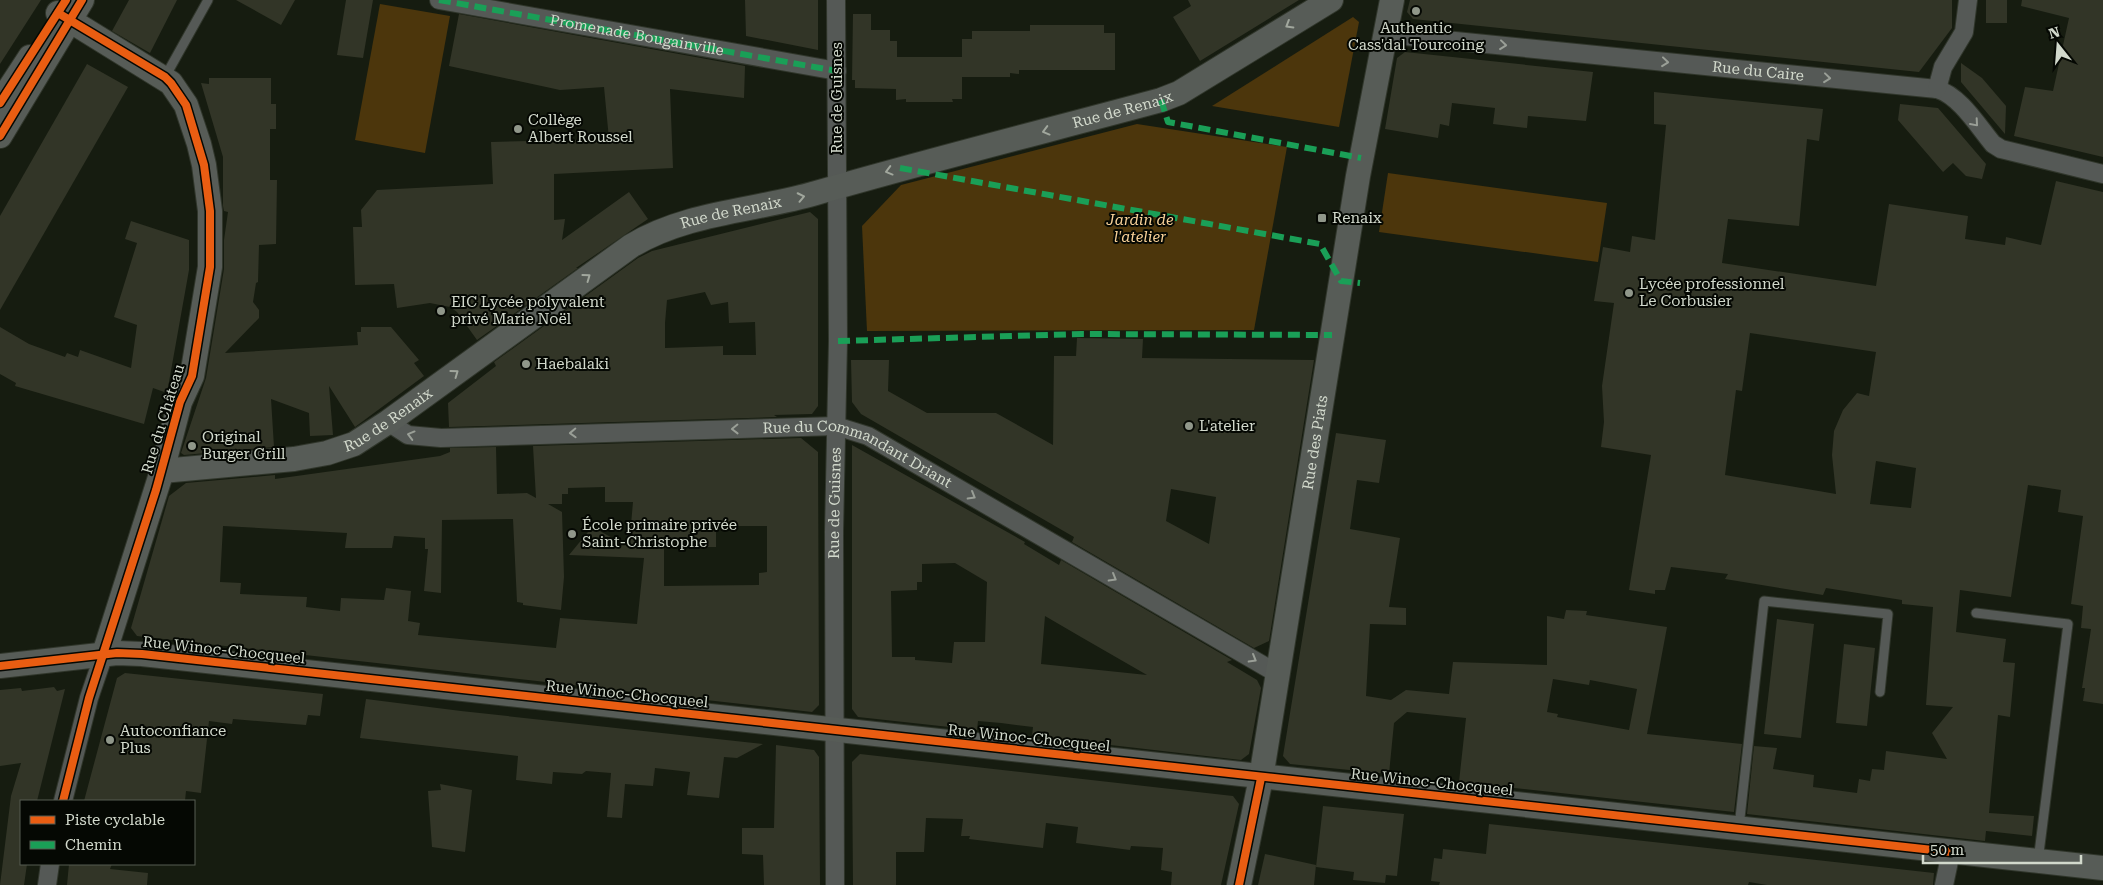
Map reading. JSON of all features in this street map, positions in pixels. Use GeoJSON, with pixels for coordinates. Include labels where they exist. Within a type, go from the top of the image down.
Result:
{"type":"FeatureCollection","features":[{"type":"Feature","properties":{"kind":"street"},"geometry":{"type":"LineString","coordinates":[[0,103],[65,11],[82,0]]}},
{"type":"Feature","properties":{"kind":"street","name":"Promenade Bougainville"},"geometry":{"type":"LineString","coordinates":[[438,0],[837,71]]}},
{"type":"Feature","properties":{"kind":"street","name":"Rue de Guisnes"},"geometry":{"type":"LineString","coordinates":[[835,885],[836,0]]}},
{"type":"Feature","properties":{"kind":"street","name":"Rue de Renaix"},"geometry":{"type":"LineString","coordinates":[[162,471],[294,459],[327,453],[354,444],[388,422],[643,238],[659,231],[713,216],[815,194],[837,186],[1169,98],[1331,0]]}},
{"type":"Feature","properties":{"kind":"street","name":"Rue des Piats"},"geometry":{"type":"LineString","coordinates":[[1239,885],[1261,778],[1361,158],[1392,0]]}},
{"type":"Feature","properties":{"kind":"street"},"geometry":{"type":"LineString","coordinates":[[1937,89],[1944,67],[1964,32],[1968,0]]}},
{"type":"Feature","properties":{"kind":"street"},"geometry":{"type":"LineString","coordinates":[[0,136],[65,11]]}},
{"type":"Feature","properties":{"kind":"street","name":"Rue du Château"},"geometry":{"type":"LineString","coordinates":[[62,800],[89,698],[162,471],[180,402],[192,376],[210,267],[211,240],[207,186],[199,144],[186,105],[172,83],[65,11]]}},
{"type":"Feature","properties":{"kind":"street","name":"Rue du Caire"},"geometry":{"type":"LineString","coordinates":[[1385,34],[1937,89],[1946,92],[1954,99],[1993,144],[2001,148],[2103,174]]}},
{"type":"Feature","properties":{"kind":"street","name":"Rue du Commandant Driant"},"geometry":{"type":"LineString","coordinates":[[388,422],[408,436],[440,438],[836,426],[868,436],[1278,674]]}},
{"type":"Feature","properties":{"kind":"street","name":"Rue Winoc-Chocqueel"},"geometry":{"type":"LineString","coordinates":[[0,666],[104,654],[142,654],[1261,778],[2103,868]]}},
{"type":"Feature","properties":{"kind":"street"},"geometry":{"type":"LineString","coordinates":[[1944,885],[1951,852]]}},
{"type":"Feature","properties":{"kind":"street"},"geometry":{"type":"LineString","coordinates":[[47,885],[50,865]]}},
{"type":"Feature","properties":{"kind":"lane"},"geometry":{"type":"LineString","coordinates":[[165,77],[208,0]]}},
{"type":"Feature","properties":{"kind":"lane"},"geometry":{"type":"LineString","coordinates":[[1739,829],[1764,601],[1888,614],[1880,692]]}},
{"type":"Feature","properties":{"kind":"lane"},"geometry":{"type":"LineString","coordinates":[[1976,613],[2068,624],[2038,861]]}},
{"type":"Feature","properties":{"kind":"green space"},"geometry":{"type":"Polygon","coordinates":[[[380,4],[450,16],[425,153],[355,140],[380,4]]]}},
{"type":"Feature","properties":{"kind":"green space"},"geometry":{"type":"Polygon","coordinates":[[[1353,17],[1359,22],[1339,127],[1212,106],[1353,17]]]}},
{"type":"Feature","properties":{"kind":"green space","name":"Jardin de l'atelier"},"geometry":{"type":"Polygon","coordinates":[[[1137,124],[1287,147],[1254,330],[867,331],[862,226],[901,185],[1137,124]]]}},
{"type":"Feature","properties":{"kind":"green space"},"geometry":{"type":"Polygon","coordinates":[[[1388,173],[1607,203],[1598,262],[1379,232],[1388,173]]]}},
{"type":"Feature","properties":{"kind":"building"},"geometry":{"type":"Polygon","coordinates":[[[0,0],[41,0],[0,64],[0,0]]]}},
{"type":"Feature","properties":{"kind":"building"},"geometry":{"type":"Polygon","coordinates":[[[129,0],[177,0],[150,53],[112,31],[129,0]]]}},
{"type":"Feature","properties":{"kind":"building"},"geometry":{"type":"Polygon","coordinates":[[[236,0],[295,0],[281,25],[236,0]]]}},
{"type":"Feature","properties":{"kind":"building"},"geometry":{"type":"Polygon","coordinates":[[[346,0],[373,0],[363,58],[337,55],[346,0]]]}},
{"type":"Feature","properties":{"kind":"building"},"geometry":{"type":"Polygon","coordinates":[[[745,0],[818,0],[818,50],[746,36],[745,0]]]}},
{"type":"Feature","properties":{"kind":"building"},"geometry":{"type":"Polygon","coordinates":[[[1188,0],[1299,0],[1200,61],[1173,17],[1191,6],[1188,0]]]}},
{"type":"Feature","properties":{"kind":"building"},"geometry":{"type":"Polygon","coordinates":[[[1410,0],[1952,0],[1952,28],[1919,72],[1413,19],[1407,12],[1410,0]]]}},
{"type":"Feature","properties":{"kind":"building"},"geometry":{"type":"Polygon","coordinates":[[[1986,0],[2007,0],[2007,23],[1986,23],[1986,0]]]}},
{"type":"Feature","properties":{"kind":"building"},"geometry":{"type":"Polygon","coordinates":[[[2022,0],[2103,0],[2103,157],[2014,136],[2025,87],[2053,91],[2069,18],[2021,6],[2022,0]]]}},
{"type":"Feature","properties":{"kind":"building"},"geometry":{"type":"Polygon","coordinates":[[[459,14],[745,66],[744,98],[670,89],[673,168],[554,174],[554,220],[565,219],[562,240],[629,192],[648,219],[576,268],[578,268],[477,340],[457,312],[450,307],[430,303],[397,308],[394,284],[355,285],[353,227],[362,227],[361,210],[377,190],[493,184],[491,142],[609,139],[604,87],[560,90],[449,66],[459,14]]]}},
{"type":"Feature","properties":{"kind":"building"},"geometry":{"type":"Polygon","coordinates":[[[853,14],[871,14],[871,30],[890,30],[890,41],[897,41],[897,57],[962,57],[962,39],[972,39],[972,31],[1030,31],[1030,25],[1104,25],[1104,33],[1115,33],[1115,70],[1019,70],[1019,74],[1010,73],[1010,77],[962,77],[962,99],[952,99],[953,102],[906,102],[906,99],[896,100],[896,89],[855,88],[855,80],[852,80],[853,14]]]}},
{"type":"Feature","properties":{"kind":"building"},"geometry":{"type":"Polygon","coordinates":[[[1405,52],[1593,72],[1586,121],[1528,116],[1527,128],[1493,124],[1495,108],[1452,103],[1449,126],[1440,124],[1438,138],[1385,129],[1397,58],[1405,52]]]}},
{"type":"Feature","properties":{"kind":"building"},"geometry":{"type":"Polygon","coordinates":[[[1961,63],[1982,78],[2006,106],[2005,134],[1961,82],[1961,63]]]}},
{"type":"Feature","properties":{"kind":"building"},"geometry":{"type":"Polygon","coordinates":[[[87,64],[128,87],[0,310],[0,216],[87,64]]]}},
{"type":"Feature","properties":{"kind":"building"},"geometry":{"type":"Polygon","coordinates":[[[209,78],[271,78],[271,104],[276,104],[276,129],[270,129],[270,180],[277,180],[276,244],[259,245],[258,282],[256,283],[253,302],[259,310],[259,318],[225,353],[358,345],[357,332],[361,332],[361,327],[391,327],[419,360],[414,363],[424,376],[355,427],[329,386],[333,435],[310,436],[309,413],[271,399],[274,447],[184,455],[181,453],[206,378],[224,269],[224,240],[228,212],[224,211],[223,206],[223,157],[201,83],[209,84],[209,78]]]}},
{"type":"Feature","properties":{"kind":"building"},"geometry":{"type":"Polygon","coordinates":[[[1654,92],[1823,109],[1819,141],[1807,139],[1799,226],[1728,219],[1722,263],[1876,286],[1889,204],[1968,216],[1965,239],[2005,245],[2006,237],[2041,245],[2056,181],[2103,192],[2103,704],[2083,701],[2085,688],[2082,688],[2091,629],[2081,628],[2083,606],[2071,604],[2083,516],[2058,512],[2061,490],[2028,485],[2011,597],[1960,590],[1956,632],[2006,639],[2003,662],[2015,663],[2010,717],[1998,715],[1989,813],[2034,816],[2032,836],[1986,831],[1985,841],[1747,814],[1754,746],[1777,748],[1773,769],[1814,775],[1813,787],[1857,793],[1859,779],[1870,781],[1872,769],[1884,770],[1886,751],[1947,759],[1932,733],[1953,707],[1926,705],[1933,607],[1902,604],[1902,600],[1826,588],[1823,595],[1725,579],[1728,574],[1671,567],[1665,590],[1655,590],[1655,594],[1629,590],[1651,455],[1601,447],[1604,422],[1602,386],[1614,303],[1594,301],[1603,247],[1630,252],[1632,236],[1655,240],[1666,125],[1654,124],[1654,92]],[[1750,333],[1742,391],[1736,390],[1725,475],[1836,494],[1832,455],[1834,431],[1843,410],[1857,393],[1869,396],[1876,352],[1750,333]],[[1876,461],[1870,504],[1911,508],[1916,468],[1876,461]]]}},
{"type":"Feature","properties":{"kind":"building"},"geometry":{"type":"Polygon","coordinates":[[[1900,104],[1938,108],[1986,164],[1982,179],[1966,176],[1953,163],[1943,172],[1898,120],[1900,104]]]}},
{"type":"Feature","properties":{"kind":"building"},"geometry":{"type":"Polygon","coordinates":[[[810,212],[818,219],[818,406],[812,414],[774,415],[777,417],[449,427],[448,403],[496,366],[494,362],[638,258],[652,251],[810,212]],[[705,292],[667,300],[665,348],[723,346],[723,355],[756,355],[755,322],[729,323],[728,302],[711,305],[705,292]]]}},
{"type":"Feature","properties":{"kind":"building"},"geometry":{"type":"Polygon","coordinates":[[[131,221],[189,240],[189,270],[167,393],[153,388],[144,424],[15,386],[16,383],[0,374],[0,327],[29,344],[65,357],[67,353],[78,357],[80,350],[131,368],[137,325],[114,317],[137,243],[125,239],[131,221]]]}},
{"type":"Feature","properties":{"kind":"building"},"geometry":{"type":"Polygon","coordinates":[[[1077,338],[1143,339],[1142,358],[1314,360],[1269,641],[1254,648],[1072,542],[1074,537],[861,414],[852,402],[851,360],[889,360],[888,391],[927,413],[996,413],[1053,445],[1054,356],[1076,356],[1077,338]],[[1171,489],[1166,521],[1209,544],[1216,497],[1171,489]]]}},
{"type":"Feature","properties":{"kind":"building"},"geometry":{"type":"Polygon","coordinates":[[[1336,433],[1386,440],[1379,483],[1357,480],[1350,529],[1400,538],[1389,607],[1406,608],[1406,625],[1370,624],[1366,696],[1391,700],[1406,690],[1449,694],[1453,662],[1547,665],[1547,616],[1564,619],[1566,610],[1587,611],[1586,615],[1667,627],[1647,734],[1742,744],[1734,812],[1459,782],[1466,718],[1407,712],[1394,723],[1389,774],[1290,764],[1283,756],[1336,433]],[[1553,679],[1547,712],[1558,714],[1557,717],[1629,730],[1637,689],[1590,680],[1589,685],[1553,679]]]}},
{"type":"Feature","properties":{"kind":"building"},"geometry":{"type":"Polygon","coordinates":[[[801,438],[818,452],[819,705],[812,712],[137,636],[131,628],[169,496],[186,483],[275,475],[275,479],[440,456],[450,452],[450,448],[496,447],[497,494],[527,493],[536,498],[533,446],[801,438]],[[605,487],[568,488],[568,494],[562,494],[562,504],[548,504],[562,512],[564,577],[561,610],[523,605],[523,603],[517,602],[513,519],[442,520],[441,593],[424,591],[428,549],[425,549],[425,538],[394,536],[392,548],[345,548],[347,533],[223,526],[220,582],[241,583],[240,594],[307,597],[306,607],[340,611],[341,598],[384,600],[386,588],[411,591],[408,621],[420,623],[418,635],[556,648],[560,618],[637,624],[644,558],[569,555],[588,532],[596,529],[629,547],[633,502],[605,502],[605,487]],[[716,526],[716,547],[698,547],[698,540],[664,540],[664,586],[759,585],[759,573],[767,572],[767,526],[716,526]]]}},
{"type":"Feature","properties":{"kind":"building"},"geometry":{"type":"Polygon","coordinates":[[[852,445],[1025,542],[1024,544],[1059,565],[1061,560],[1232,660],[1227,662],[1257,680],[1261,688],[1249,754],[1241,760],[1032,736],[1033,727],[1001,723],[978,721],[977,730],[858,717],[852,709],[852,445]],[[955,563],[922,564],[922,582],[917,582],[917,590],[891,591],[892,657],[915,657],[915,660],[952,663],[954,642],[985,642],[987,582],[955,563]],[[1045,616],[1041,664],[1147,675],[1081,637],[1045,616]]]}},
{"type":"Feature","properties":{"kind":"building"},"geometry":{"type":"Polygon","coordinates":[[[1777,619],[1814,624],[1801,738],[1764,734],[1777,619]]]}},
{"type":"Feature","properties":{"kind":"building"},"geometry":{"type":"Polygon","coordinates":[[[1844,644],[1875,648],[1867,726],[1836,723],[1844,644]]]}},
{"type":"Feature","properties":{"kind":"building"},"geometry":{"type":"Polygon","coordinates":[[[125,673],[323,694],[320,716],[308,715],[306,725],[233,719],[232,724],[209,721],[201,793],[186,791],[185,800],[84,800],[117,678],[125,673]]]}},
{"type":"Feature","properties":{"kind":"building"},"geometry":{"type":"Polygon","coordinates":[[[54,687],[57,691],[65,689],[37,800],[20,800],[20,865],[27,865],[24,885],[0,885],[11,796],[21,763],[0,766],[0,690],[21,688],[22,691],[54,687]]]}},
{"type":"Feature","properties":{"kind":"building"},"geometry":{"type":"Polygon","coordinates":[[[366,699],[763,744],[737,758],[724,757],[719,798],[687,795],[690,772],[655,768],[653,786],[625,784],[622,818],[607,817],[611,773],[586,771],[582,774],[553,772],[552,784],[516,780],[518,756],[360,738],[366,699]]]}},
{"type":"Feature","properties":{"kind":"building"},"geometry":{"type":"Polygon","coordinates":[[[776,745],[814,750],[819,757],[820,885],[764,885],[763,855],[742,854],[742,828],[774,828],[776,745]]]}},
{"type":"Feature","properties":{"kind":"building"},"geometry":{"type":"Polygon","coordinates":[[[860,754],[1233,796],[1239,804],[1221,885],[1171,885],[1172,872],[1161,870],[1163,848],[1131,846],[1130,850],[1076,843],[1078,827],[1046,823],[1043,848],[969,839],[970,836],[961,836],[963,819],[926,818],[924,852],[896,852],[896,885],[853,885],[852,762],[860,754]]]}},
{"type":"Feature","properties":{"kind":"building"},"geometry":{"type":"Polygon","coordinates":[[[440,784],[472,790],[465,852],[432,847],[428,791],[441,790],[440,784]]]}},
{"type":"Feature","properties":{"kind":"building"},"geometry":{"type":"Polygon","coordinates":[[[1323,806],[1404,814],[1397,876],[1386,875],[1385,883],[1353,880],[1354,872],[1316,867],[1323,806]]]}},
{"type":"Feature","properties":{"kind":"building"},"geometry":{"type":"Polygon","coordinates":[[[1489,824],[1934,873],[1933,885],[1767,885],[1749,882],[1748,885],[1439,885],[1440,882],[1431,881],[1434,858],[1442,859],[1443,849],[1486,854],[1489,824]]]}},
{"type":"Feature","properties":{"kind":"building"},"geometry":{"type":"Polygon","coordinates":[[[1265,854],[1316,865],[1314,885],[1258,885],[1265,854]]]}},
{"type":"Feature","properties":{"kind":"building"},"geometry":{"type":"Polygon","coordinates":[[[69,865],[112,865],[110,869],[148,873],[147,885],[67,885],[69,865]]]}},
{"type":"Feature","properties":{"kind":"marked path"},"geometry":{"type":"LineString","coordinates":[[439,0],[837,71]]}},
{"type":"Feature","properties":{"kind":"marked path"},"geometry":{"type":"LineString","coordinates":[[1161,100],[1168,122],[1361,158]]}},
{"type":"Feature","properties":{"kind":"marked path"},"geometry":{"type":"LineString","coordinates":[[900,168],[1320,244],[1341,281],[1360,283]]}},
{"type":"Feature","properties":{"kind":"marked path"},"geometry":{"type":"LineString","coordinates":[[838,341],[1082,334],[1332,335]]}},
{"type":"Feature","properties":{"kind":"cycle path"},"geometry":{"type":"LineString","coordinates":[[0,103],[66,0]]}},
{"type":"Feature","properties":{"kind":"cycle path"},"geometry":{"type":"LineString","coordinates":[[0,136],[82,0]]}},
{"type":"Feature","properties":{"kind":"cycle path"},"geometry":{"type":"LineString","coordinates":[[58,13],[165,77],[171,83],[186,105],[204,165],[210,211],[210,267],[192,376],[180,402],[156,490],[89,698],[63,800]]}},
{"type":"Feature","properties":{"kind":"cycle path"},"geometry":{"type":"LineString","coordinates":[[0,666],[117,653],[142,654],[1951,852]]}},
{"type":"Feature","properties":{"kind":"cycle path"},"geometry":{"type":"LineString","coordinates":[[1239,885],[1261,778]]}},
{"type":"Feature","properties":{"kind":"place","name":"Authentic Cass'dal Tourcoing"},"geometry":{"type":"Point","coordinates":[1416,11]}},
{"type":"Feature","properties":{"kind":"place","name":"Collège Albert Roussel"},"geometry":{"type":"Point","coordinates":[518,129]}},
{"type":"Feature","properties":{"kind":"place","name":"Renaix"},"geometry":{"type":"Point","coordinates":[1322,218]}},
{"type":"Feature","properties":{"kind":"place","name":"Lycée professionnel Le Corbusier"},"geometry":{"type":"Point","coordinates":[1629,293]}},
{"type":"Feature","properties":{"kind":"place","name":"EIC Lycée polyvalent privé Marie Noël"},"geometry":{"type":"Point","coordinates":[441,311]}},
{"type":"Feature","properties":{"kind":"place","name":"Haebalaki"},"geometry":{"type":"Point","coordinates":[526,364]}},
{"type":"Feature","properties":{"kind":"place","name":"L'atelier"},"geometry":{"type":"Point","coordinates":[1189,426]}},
{"type":"Feature","properties":{"kind":"place","name":"Original Burger Grill"},"geometry":{"type":"Point","coordinates":[192,446]}},
{"type":"Feature","properties":{"kind":"place","name":"École primaire privée Saint-Christophe"},"geometry":{"type":"Point","coordinates":[572,534]}},
{"type":"Feature","properties":{"kind":"place","name":"Autoconfiance Plus"},"geometry":{"type":"Point","coordinates":[110,740]}}]}
